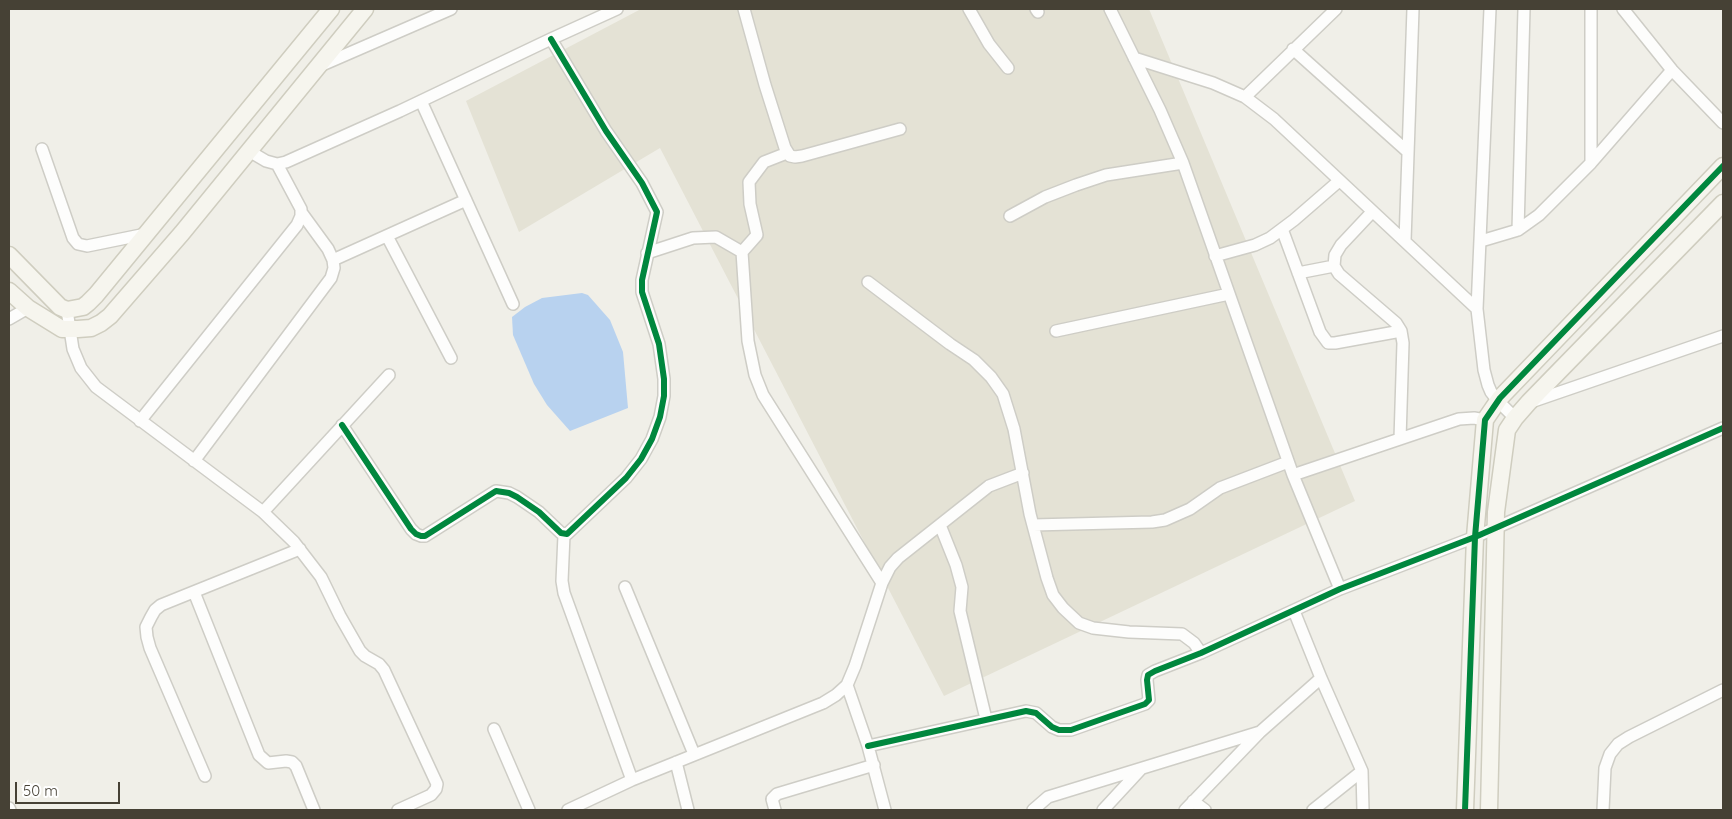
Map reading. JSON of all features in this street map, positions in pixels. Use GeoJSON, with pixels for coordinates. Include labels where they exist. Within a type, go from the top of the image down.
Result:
{"type":"FeatureCollection","features":[{"type":"Feature","properties":{"kind":"street"},"geometry":{"type":"LineString","coordinates":[[9,255],[60,307],[67,310],[83,307],[96,295],[331,9]]}},
{"type":"Feature","properties":{"kind":"street"},"geometry":{"type":"LineString","coordinates":[[9,291],[28,308],[62,328],[91,328],[110,316],[182,233],[365,9]]}},
{"type":"Feature","properties":{"kind":"street"},"geometry":{"type":"LineString","coordinates":[[316,67],[451,9]]}},
{"type":"Feature","properties":{"kind":"street"},"geometry":{"type":"LineString","coordinates":[[249,151],[277,164],[286,162],[333,142],[617,9]]}},
{"type":"Feature","properties":{"kind":"street"},"geometry":{"type":"LineString","coordinates":[[744,9],[765,85],[787,153],[795,157],[802,156],[900,129]]}},
{"type":"Feature","properties":{"kind":"street"},"geometry":{"type":"LineString","coordinates":[[969,9],[989,44],[1008,68]]}},
{"type":"Feature","properties":{"kind":"street"},"geometry":{"type":"LineString","coordinates":[[1110,9],[1183,163],[1292,475],[1340,589]]}},
{"type":"Feature","properties":{"kind":"street"},"geometry":{"type":"LineString","coordinates":[[1245,96],[1336,9]]}},
{"type":"Feature","properties":{"kind":"street"},"geometry":{"type":"LineString","coordinates":[[1405,241],[1413,9]]}},
{"type":"Feature","properties":{"kind":"street"},"geometry":{"type":"LineString","coordinates":[[1490,9],[1477,309],[1484,370],[1491,392],[1515,418]]}},
{"type":"Feature","properties":{"kind":"street"},"geometry":{"type":"LineString","coordinates":[[1518,230],[1524,9]]}},
{"type":"Feature","properties":{"kind":"street"},"geometry":{"type":"LineString","coordinates":[[1591,9],[1591,163]]}},
{"type":"Feature","properties":{"kind":"street"},"geometry":{"type":"LineString","coordinates":[[1623,9],[1672,70],[1723,123]]}},
{"type":"Feature","properties":{"kind":"street"},"geometry":{"type":"LineString","coordinates":[[316,27],[336,43]]}},
{"type":"Feature","properties":{"kind":"street"},"geometry":{"type":"LineString","coordinates":[[551,39],[606,131],[650,197],[656,212],[642,280],[642,292],[653,324],[664,380],[664,396],[660,417],[652,439],[644,452],[626,478],[572,532],[564,535]]}},
{"type":"Feature","properties":{"kind":"street"},"geometry":{"type":"LineString","coordinates":[[1293,49],[1408,152]]}},
{"type":"Feature","properties":{"kind":"street"},"geometry":{"type":"LineString","coordinates":[[1134,58],[1213,83],[1245,96],[1274,119],[1477,309]]}},
{"type":"Feature","properties":{"kind":"street"},"geometry":{"type":"LineString","coordinates":[[1481,241],[1518,230],[1539,215],[1591,163],[1672,70]]}},
{"type":"Feature","properties":{"kind":"street"},"geometry":{"type":"LineString","coordinates":[[421,101],[513,304]]}},
{"type":"Feature","properties":{"kind":"street"},"geometry":{"type":"LineString","coordinates":[[42,149],[73,238],[78,244],[87,246],[146,234]]}},
{"type":"Feature","properties":{"kind":"street"},"geometry":{"type":"LineString","coordinates":[[787,153],[764,162],[749,182],[750,204],[757,235],[742,252],[748,341],[755,375],[763,395],[882,583]]}},
{"type":"Feature","properties":{"kind":"street"},"geometry":{"type":"LineString","coordinates":[[1010,216],[1045,197],[1106,175],[1183,163]]}},
{"type":"Feature","properties":{"kind":"street"},"geometry":{"type":"LineString","coordinates":[[194,461],[331,278],[334,268],[328,249],[301,212],[277,164]]}},
{"type":"Feature","properties":{"kind":"street"},"geometry":{"type":"LineString","coordinates":[[1465,810],[1475,537],[1485,420],[1498,401],[1723,166]]}},
{"type":"Feature","properties":{"kind":"street"},"geometry":{"type":"LineString","coordinates":[[1215,256],[1255,245],[1282,229],[1339,181]]}},
{"type":"Feature","properties":{"kind":"street"},"geometry":{"type":"LineString","coordinates":[[333,260],[466,200]]}},
{"type":"Feature","properties":{"kind":"street"},"geometry":{"type":"LineString","coordinates":[[1489,810],[1495,527],[1507,430],[1530,402],[1723,203]]}},
{"type":"Feature","properties":{"kind":"street"},"geometry":{"type":"LineString","coordinates":[[140,421],[297,225],[301,212]]}},
{"type":"Feature","properties":{"kind":"street"},"geometry":{"type":"LineString","coordinates":[[1372,212],[1341,245],[1335,255],[1334,266],[1339,274],[1396,323],[1401,331],[1403,343],[1400,439]]}},
{"type":"Feature","properties":{"kind":"street"},"geometry":{"type":"LineString","coordinates":[[1282,229],[1323,338],[1328,342],[1335,343],[1401,331]]}},
{"type":"Feature","properties":{"kind":"street"},"geometry":{"type":"LineString","coordinates":[[387,236],[450,358]]}},
{"type":"Feature","properties":{"kind":"street"},"geometry":{"type":"LineString","coordinates":[[647,253],[693,238],[716,237],[742,252]]}},
{"type":"Feature","properties":{"kind":"street"},"geometry":{"type":"LineString","coordinates":[[1298,273],[1334,266]]}},
{"type":"Feature","properties":{"kind":"street"},"geometry":{"type":"LineString","coordinates":[[868,282],[974,360],[991,377],[1003,394],[1014,429],[1033,525],[1046,578],[1053,594],[1063,608],[1079,623],[1093,628],[1129,632],[1182,634],[1194,643],[1201,654]]}},
{"type":"Feature","properties":{"kind":"street"},"geometry":{"type":"LineString","coordinates":[[1056,331],[1230,294]]}},
{"type":"Feature","properties":{"kind":"street"},"geometry":{"type":"LineString","coordinates":[[9,319],[28,308]]}},
{"type":"Feature","properties":{"kind":"street"},"geometry":{"type":"LineString","coordinates":[[67,310],[73,349],[81,368],[96,387],[263,512],[300,549],[321,578],[360,651],[379,664],[384,670],[436,784],[436,789],[431,795],[398,810]]}},
{"type":"Feature","properties":{"kind":"street"},"geometry":{"type":"LineString","coordinates":[[1530,402],[1723,336]]}},
{"type":"Feature","properties":{"kind":"street"},"geometry":{"type":"LineString","coordinates":[[263,512],[389,375]]}},
{"type":"Feature","properties":{"kind":"street"},"geometry":{"type":"LineString","coordinates":[[1292,475],[1458,419],[1474,418],[1485,420]]}},
{"type":"Feature","properties":{"kind":"street"},"geometry":{"type":"LineString","coordinates":[[342,425],[416,534],[425,536],[496,491],[509,493],[517,497],[539,512],[564,535],[562,581],[564,593],[632,780]]}},
{"type":"Feature","properties":{"kind":"street"},"geometry":{"type":"LineString","coordinates":[[868,746],[986,718],[1031,711],[1052,728],[1071,730],[1145,704],[1149,700],[1147,680],[1150,673],[1201,654],[1340,589],[1475,537],[1723,429]]}},
{"type":"Feature","properties":{"kind":"street"},"geometry":{"type":"LineString","coordinates":[[1033,525],[1152,522],[1165,520],[1190,509],[1220,488],[1288,462]]}},
{"type":"Feature","properties":{"kind":"street"},"geometry":{"type":"LineString","coordinates":[[568,810],[632,780],[823,703],[836,695],[847,684],[856,666],[882,583],[890,567],[898,558],[989,486],[1023,473]]}},
{"type":"Feature","properties":{"kind":"street"},"geometry":{"type":"LineString","coordinates":[[940,525],[956,565],[962,588],[960,611],[986,718]]}},
{"type":"Feature","properties":{"kind":"street"},"geometry":{"type":"LineString","coordinates":[[205,776],[147,638],[146,627],[155,610],[162,605],[300,549]]}},
{"type":"Feature","properties":{"kind":"street"},"geometry":{"type":"LineString","coordinates":[[625,587],[694,754]]}},
{"type":"Feature","properties":{"kind":"street"},"geometry":{"type":"LineString","coordinates":[[194,592],[259,755],[268,763],[292,762],[296,766],[314,810]]}},
{"type":"Feature","properties":{"kind":"street"},"geometry":{"type":"LineString","coordinates":[[1294,611],[1320,678],[1362,771],[1363,810]]}},
{"type":"Feature","properties":{"kind":"street"},"geometry":{"type":"LineString","coordinates":[[1185,810],[1260,732],[1320,678]]}},
{"type":"Feature","properties":{"kind":"street"},"geometry":{"type":"LineString","coordinates":[[847,684],[874,764],[885,810]]}},
{"type":"Feature","properties":{"kind":"street"},"geometry":{"type":"LineString","coordinates":[[1603,810],[1605,768],[1610,754],[1618,744],[1723,690]]}},
{"type":"Feature","properties":{"kind":"street"},"geometry":{"type":"LineString","coordinates":[[494,729],[529,810]]}},
{"type":"Feature","properties":{"kind":"street"},"geometry":{"type":"LineString","coordinates":[[1033,810],[1048,797],[1260,732]]}},
{"type":"Feature","properties":{"kind":"street"},"geometry":{"type":"LineString","coordinates":[[676,762],[688,810]]}},
{"type":"Feature","properties":{"kind":"street"},"geometry":{"type":"LineString","coordinates":[[775,810],[772,799],[776,794],[874,764]]}},
{"type":"Feature","properties":{"kind":"street"},"geometry":{"type":"LineString","coordinates":[[1103,810],[1141,769]]}},
{"type":"Feature","properties":{"kind":"street"},"geometry":{"type":"LineString","coordinates":[[1313,810],[1362,771]]}},
{"type":"Feature","properties":{"kind":"street"},"geometry":{"type":"LineString","coordinates":[[1194,801],[1205,810]]}},
{"type":"Feature","properties":{"kind":"shaded area"},"geometry":{"type":"Polygon","coordinates":[[[641,9],[1149,9],[1355,501],[944,696],[660,148],[519,232],[466,101],[641,9]]]}},
{"type":"Feature","properties":{"kind":"water"},"geometry":{"type":"Polygon","coordinates":[[[582,293],[588,295],[610,320],[623,352],[628,408],[570,431],[547,405],[534,384],[513,335],[512,317],[542,298],[582,293]]]}},
{"type":"Feature","properties":{"kind":"cycle path"},"geometry":{"type":"LineString","coordinates":[[342,425],[411,529],[421,536],[425,536],[496,491],[509,493],[517,497],[539,512],[561,533],[567,534],[626,478],[641,459],[652,439],[660,417],[664,396],[664,379],[659,344],[642,292],[642,280],[657,212],[642,183],[606,131],[551,39]]}},
{"type":"Feature","properties":{"kind":"cycle path"},"geometry":{"type":"LineString","coordinates":[[1465,810],[1475,537],[1485,420],[1500,398],[1723,166]]}},
{"type":"Feature","properties":{"kind":"cycle path"},"geometry":{"type":"LineString","coordinates":[[868,746],[1026,711],[1036,713],[1052,727],[1059,730],[1071,730],[1145,704],[1149,700],[1148,675],[1155,671],[1201,653],[1340,589],[1475,537],[1723,428]]}}]}
